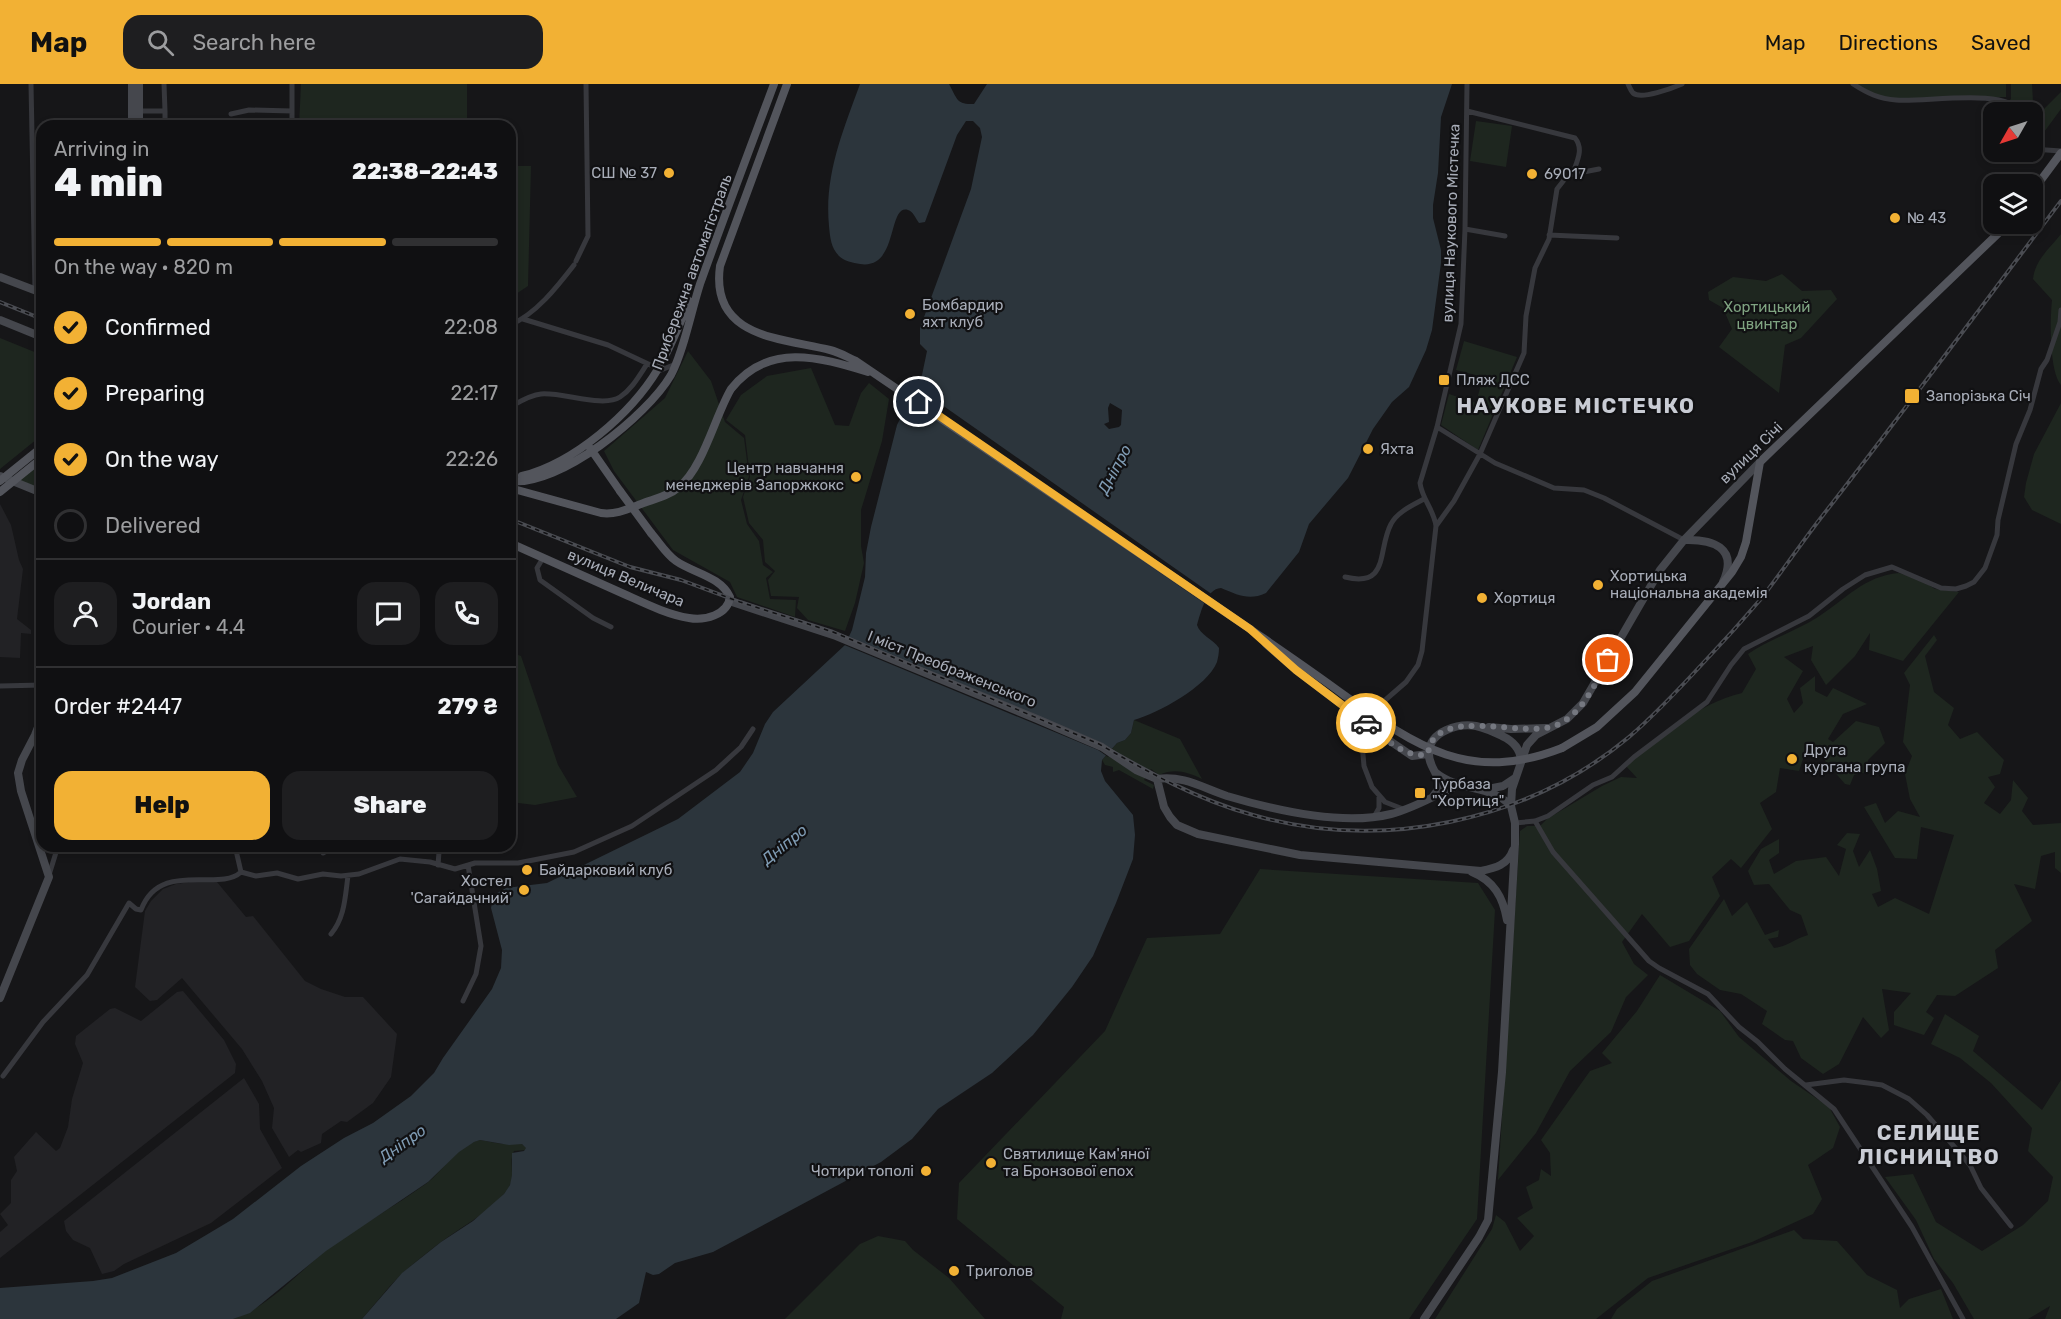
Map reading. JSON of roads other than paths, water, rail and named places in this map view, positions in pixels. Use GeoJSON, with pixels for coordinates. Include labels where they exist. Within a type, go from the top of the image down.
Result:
{"type":"FeatureCollection","features":[{"type":"Feature","properties":{"kind":"main road"},"geometry":{"type":"LineString","coordinates":[[132,84],[132,120]]}},
{"type":"Feature","properties":{"kind":"main road"},"geometry":{"type":"LineString","coordinates":[[139,84],[139,120]]}},
{"type":"Feature","properties":{"kind":"main road","name":"Прибережна автомагістраль"},"geometry":{"type":"LineString","coordinates":[[516,478],[544,469],[589,442],[611,425],[658,369],[686,309],[769,84]]}},
{"type":"Feature","properties":{"kind":"main road","name":"Прибережна автомагістраль"},"geometry":{"type":"LineString","coordinates":[[516,480],[536,479],[574,462],[601,446],[645,409],[664,386],[676,364],[699,289],[774,84]]}},
{"type":"Feature","properties":{"kind":"main road"},"geometry":{"type":"LineString","coordinates":[[786,84],[723,256],[719,275],[721,292],[724,303],[736,321],[756,333],[832,351],[856,360],[1250,629],[1379,720],[1417,744],[1436,752],[1453,758],[1493,762],[1527,759],[1562,748],[1589,732],[1616,711],[1635,692],[1720,589],[1741,557],[1746,542],[1760,462]]}},
{"type":"Feature","properties":{"kind":"main road"},"geometry":{"type":"LineString","coordinates":[[2043,177],[2061,152]]}},
{"type":"Feature","properties":{"kind":"main road","name":"вулиця Січі"},"geometry":{"type":"LineString","coordinates":[[1521,765],[1527,744],[1536,735],[1567,719],[1583,703],[1650,585],[1684,540],[1760,462],[1998,234]]}},
{"type":"Feature","properties":{"kind":"main road"},"geometry":{"type":"LineString","coordinates":[[0,277],[36,291]]}},
{"type":"Feature","properties":{"kind":"main road"},"geometry":{"type":"LineString","coordinates":[[0,320],[36,335]]}},
{"type":"Feature","properties":{"kind":"main road"},"geometry":{"type":"LineString","coordinates":[[516,490],[601,513],[616,513],[678,488],[692,471],[731,389],[759,364],[786,357],[806,357],[834,361],[880,375]]}},
{"type":"Feature","properties":{"kind":"main road"},"geometry":{"type":"LineString","coordinates":[[589,442],[591,451],[620,491],[676,561],[716,581],[724,588],[732,601]]}},
{"type":"Feature","properties":{"kind":"main road"},"geometry":{"type":"LineString","coordinates":[[1,478],[36,452]]}},
{"type":"Feature","properties":{"kind":"main road"},"geometry":{"type":"LineString","coordinates":[[0,492],[36,463]]}},
{"type":"Feature","properties":{"kind":"main road"},"geometry":{"type":"LineString","coordinates":[[1,478],[36,491]]}},
{"type":"Feature","properties":{"kind":"main road"},"geometry":{"type":"LineString","coordinates":[[1684,540],[1710,541],[1720,545],[1726,556],[1728,567],[1720,589]]}},
{"type":"Feature","properties":{"kind":"main road","name":"вулиця Величара"},"geometry":{"type":"LineString","coordinates":[[516,546],[635,598],[687,618],[698,619],[712,616],[732,601]]}},
{"type":"Feature","properties":{"kind":"main road","name":"I міст Преображенського"},"geometry":{"type":"LineString","coordinates":[[732,601],[836,636],[1016,710],[1102,747],[1157,781]]}},
{"type":"Feature","properties":{"kind":"main road"},"geometry":{"type":"LineString","coordinates":[[1250,629],[1296,670],[1390,741],[1412,756],[1428,754]]}},
{"type":"Feature","properties":{"kind":"main road"},"geometry":{"type":"LineString","coordinates":[[1424,1319],[1488,1220],[1502,1072],[1515,844],[1512,789],[1521,765],[1521,755],[1514,744],[1505,737],[1476,726]]}},
{"type":"Feature","properties":{"kind":"main road"},"geometry":{"type":"LineString","coordinates":[[1430,798],[1439,787],[1438,778],[1428,754],[1430,746],[1438,735],[1454,727],[1548,728]]}},
{"type":"Feature","properties":{"kind":"main road"},"geometry":{"type":"LineString","coordinates":[[36,732],[18,773],[21,791],[36,837]]}},
{"type":"Feature","properties":{"kind":"main road"},"geometry":{"type":"LineString","coordinates":[[1434,771],[1459,785],[1498,794],[1512,806]]}},
{"type":"Feature","properties":{"kind":"main road"},"geometry":{"type":"LineString","coordinates":[[1481,790],[1503,786],[1516,777]]}},
{"type":"Feature","properties":{"kind":"main road"},"geometry":{"type":"LineString","coordinates":[[1459,785],[1405,810],[1374,817],[1338,817],[1299,813],[1226,795],[1186,780],[1157,781],[1164,807],[1177,825],[1198,834],[1300,855],[1481,871],[1499,867],[1506,862],[1515,844]]}},
{"type":"Feature","properties":{"kind":"main road"},"geometry":{"type":"LineString","coordinates":[[0,998],[49,877],[41,852]]}},
{"type":"Feature","properties":{"kind":"main road"},"geometry":{"type":"LineString","coordinates":[[1467,870],[1485,879],[1499,894],[1507,918],[1509,936]]}},
{"type":"Feature","properties":{"kind":"street"},"geometry":{"type":"LineString","coordinates":[[31,84],[36,233]]}},
{"type":"Feature","properties":{"kind":"street"},"geometry":{"type":"LineString","coordinates":[[164,84],[165,120]]}},
{"type":"Feature","properties":{"kind":"street"},"geometry":{"type":"LineString","coordinates":[[292,84],[292,120]]}},
{"type":"Feature","properties":{"kind":"street"},"geometry":{"type":"LineString","coordinates":[[516,322],[523,319],[561,281],[575,263],[588,236],[586,84]]}},
{"type":"Feature","properties":{"kind":"street","name":"вулиця Наукового Містечка"},"geometry":{"type":"LineString","coordinates":[[1436,526],[1435,518],[1424,499],[1420,483],[1437,427],[1461,324],[1467,84]]}},
{"type":"Feature","properties":{"kind":"street"},"geometry":{"type":"LineString","coordinates":[[1628,84],[1632,93],[1637,95],[1653,93],[1682,84]]}},
{"type":"Feature","properties":{"kind":"street"},"geometry":{"type":"LineString","coordinates":[[1853,84],[1868,93],[1883,98],[1911,101],[1989,99],[2004,102]]}},
{"type":"Feature","properties":{"kind":"street"},"geometry":{"type":"LineString","coordinates":[[231,114],[249,110],[292,111]]}},
{"type":"Feature","properties":{"kind":"street"},"geometry":{"type":"LineString","coordinates":[[139,111],[165,111]]}},
{"type":"Feature","properties":{"kind":"street"},"geometry":{"type":"LineString","coordinates":[[1467,111],[1575,138],[1580,144],[1580,149],[1573,173]]}},
{"type":"Feature","properties":{"kind":"street"},"geometry":{"type":"LineString","coordinates":[[2043,150],[2061,152]]}},
{"type":"Feature","properties":{"kind":"street"},"geometry":{"type":"LineString","coordinates":[[1374,817],[1379,808],[1379,797],[1367,775],[1362,756],[1362,743],[1374,713],[1406,682],[1418,665],[1422,651],[1436,526],[1454,501],[1480,454],[1524,353],[1526,316],[1535,268],[1549,235],[1557,189],[1562,180],[1573,173],[1599,169]]}},
{"type":"Feature","properties":{"kind":"street"},"geometry":{"type":"LineString","coordinates":[[1465,229],[1505,236]]}},
{"type":"Feature","properties":{"kind":"street"},"geometry":{"type":"LineString","coordinates":[[1549,235],[1617,238]]}},
{"type":"Feature","properties":{"kind":"street"},"geometry":{"type":"LineString","coordinates":[[1515,822],[1535,821],[1548,816],[1593,785],[1612,777],[1634,757],[1707,702],[1738,656],[1750,644],[1809,616],[1865,575],[1892,567],[1941,588],[1956,589],[1974,582],[1985,568],[1997,535],[1998,520],[2011,464],[2030,410],[2041,369],[2047,360],[2060,322],[2061,310]]}},
{"type":"Feature","properties":{"kind":"street"},"geometry":{"type":"LineString","coordinates":[[523,319],[608,345],[658,369],[668,369],[676,364]]}},
{"type":"Feature","properties":{"kind":"street"},"geometry":{"type":"LineString","coordinates":[[516,403],[537,394],[549,393],[608,402],[618,398],[632,387],[647,364]]}},
{"type":"Feature","properties":{"kind":"street"},"geometry":{"type":"LineString","coordinates":[[1437,427],[1495,463],[1554,488],[1584,490],[1604,498],[1684,540]]}},
{"type":"Feature","properties":{"kind":"street"},"geometry":{"type":"LineString","coordinates":[[1345,577],[1363,579],[1372,577],[1383,554],[1391,524],[1411,506],[1424,499]]}},
{"type":"Feature","properties":{"kind":"street"},"geometry":{"type":"LineString","coordinates":[[543,558],[537,568],[540,580],[593,618],[612,627]]}},
{"type":"Feature","properties":{"kind":"street"},"geometry":{"type":"LineString","coordinates":[[0,686],[36,686]]}},
{"type":"Feature","properties":{"kind":"street"},"geometry":{"type":"LineString","coordinates":[[3,1076],[43,1022],[87,975],[129,903],[141,910],[144,903],[158,888],[186,879],[232,878],[241,872],[256,876],[277,873],[298,879],[323,874],[348,876],[400,859],[451,869],[492,862],[518,863],[574,852],[632,826],[716,770],[741,747],[753,729]]}},
{"type":"Feature","properties":{"kind":"street"},"geometry":{"type":"LineString","coordinates":[[1379,797],[1405,810]]}},
{"type":"Feature","properties":{"kind":"street"},"geometry":{"type":"LineString","coordinates":[[1535,821],[1553,852],[1648,961],[1708,994],[1739,1027],[1785,1069],[1834,1109],[1845,1122],[1912,1227],[1963,1319]]}},
{"type":"Feature","properties":{"kind":"street"},"geometry":{"type":"LineString","coordinates":[[49,877],[56,852]]}},
{"type":"Feature","properties":{"kind":"street"},"geometry":{"type":"LineString","coordinates":[[236,852],[241,872]]}},
{"type":"Feature","properties":{"kind":"street"},"geometry":{"type":"LineString","coordinates":[[438,865],[439,852]]}},
{"type":"Feature","properties":{"kind":"street"},"geometry":{"type":"LineString","coordinates":[[463,1001],[476,974],[481,946],[468,866]]}},
{"type":"Feature","properties":{"kind":"street"},"geometry":{"type":"LineString","coordinates":[[331,934],[338,926],[342,916],[348,876]]}},
{"type":"Feature","properties":{"kind":"street"},"geometry":{"type":"LineString","coordinates":[[1806,1084],[1844,1080],[1868,1083],[1882,1086],[1909,1099],[1927,1115],[1970,1165],[1981,1188],[2011,1226]]}},
{"type":"Feature","properties":{"kind":"water","name":"Дніпро"},"geometry":{"type":"Polygon","coordinates":[[[860,84],[949,84],[960,102],[974,104],[987,84],[1452,84],[1441,117],[1433,218],[1441,250],[1441,263],[1432,330],[1426,350],[1409,387],[1392,402],[1373,429],[1348,478],[1309,524],[1299,552],[1266,593],[1249,597],[1221,588],[1211,592],[1202,608],[1197,625],[1201,632],[1219,648],[1217,662],[1212,671],[1181,698],[1156,712],[1134,720],[1131,733],[1125,740],[1117,743],[1102,760],[1101,771],[1105,781],[1133,815],[1135,835],[1133,859],[1093,956],[1072,987],[1033,1035],[992,1073],[938,1109],[912,1139],[881,1162],[713,1252],[675,1263],[659,1274],[653,1275],[646,1272],[639,1303],[616,1319],[362,1319],[402,1273],[441,1242],[473,1221],[504,1194],[510,1185],[512,1153],[524,1151],[526,1148],[522,1144],[509,1145],[480,1140],[459,1152],[428,1182],[326,1251],[250,1313],[233,1319],[0,1319],[0,1288],[112,1278],[176,1253],[233,1219],[301,1166],[344,1138],[373,1123],[411,1096],[434,1073],[492,989],[501,968],[502,950],[491,908],[497,893],[506,888],[547,883],[678,819],[740,772],[753,753],[765,724],[773,712],[845,645],[852,630],[865,577],[866,553],[871,527],[897,425],[922,375],[927,351],[920,344],[920,328],[971,189],[982,137],[980,128],[973,121],[966,121],[957,135],[925,222],[919,223],[913,213],[908,210],[902,211],[897,217],[887,248],[881,257],[872,263],[860,264],[843,259],[836,253],[830,238],[829,189],[841,136],[860,84]],[[1110,403],[1109,422],[1104,424],[1109,429],[1121,425],[1122,410],[1110,403]]]}},
{"type":"Feature","properties":{"kind":"railway"},"geometry":{"type":"LineString","coordinates":[[516,521],[630,567],[681,580],[833,632],[1099,744],[1174,784],[1233,809],[1302,826],[1351,830],[1401,829],[1451,822],[1499,809],[1545,790],[1589,766],[1629,737],[1668,700],[1760,600],[2061,201]]}},
{"type":"Feature","properties":{"kind":"railway"},"geometry":{"type":"LineString","coordinates":[[0,302],[36,317]]}},
{"type":"Feature","properties":{"kind":"place","name":"СШ № 37"},"geometry":{"type":"Point","coordinates":[669,173]}},
{"type":"Feature","properties":{"kind":"place","name":"69017"},"geometry":{"type":"Point","coordinates":[1532,174]}},
{"type":"Feature","properties":{"kind":"place","name":"№ 43"},"geometry":{"type":"Point","coordinates":[1895,218]}},
{"type":"Feature","properties":{"kind":"place","name":"Бомбардир яхт клуб"},"geometry":{"type":"Point","coordinates":[910,314]}},
{"type":"Feature","properties":{"kind":"place","name":"Пляж ДСС"},"geometry":{"type":"Point","coordinates":[1444,380]}},
{"type":"Feature","properties":{"kind":"place","name":"Запорізька Січ"},"geometry":{"type":"Point","coordinates":[1912,396]}},
{"type":"Feature","properties":{"kind":"place","name":"Яхта"},"geometry":{"type":"Point","coordinates":[1368,449]}},
{"type":"Feature","properties":{"kind":"place","name":"Центр навчання менеджерів Запоржкокс"},"geometry":{"type":"Point","coordinates":[856,477]}},
{"type":"Feature","properties":{"kind":"place","name":"Хортицька національна академія"},"geometry":{"type":"Point","coordinates":[1598,585]}},
{"type":"Feature","properties":{"kind":"place","name":"Хортиця"},"geometry":{"type":"Point","coordinates":[1482,598]}},
{"type":"Feature","properties":{"kind":"place","name":"Друга кургана група"},"geometry":{"type":"Point","coordinates":[1792,759]}},
{"type":"Feature","properties":{"kind":"place","name":"Турбаза \"Хортиця\""},"geometry":{"type":"Point","coordinates":[1420,793]}},
{"type":"Feature","properties":{"kind":"place","name":"Байдарковий клуб"},"geometry":{"type":"Point","coordinates":[527,870]}},
{"type":"Feature","properties":{"kind":"place","name":"Хостел 'Сагайдачний'"},"geometry":{"type":"Point","coordinates":[524,890]}},
{"type":"Feature","properties":{"kind":"place","name":"Святилище Кам'яної та Бронзової епох"},"geometry":{"type":"Point","coordinates":[991,1163]}},
{"type":"Feature","properties":{"kind":"place","name":"Чотири тополі"},"geometry":{"type":"Point","coordinates":[926,1171]}},
{"type":"Feature","properties":{"kind":"place","name":"Триголов"},"geometry":{"type":"Point","coordinates":[954,1271]}},
{"type":"Feature","properties":{"kind":"district","name":"НАУКОВЕ МІСТЕЧКО"},"geometry":{"type":"Point","coordinates":[1576,406]}},
{"type":"Feature","properties":{"kind":"district","name":"СЕЛИЩЕ ЛІСНИЦТВО"},"geometry":{"type":"Point","coordinates":[1929,1145]}},
{"type":"Feature","properties":{"kind":"park label","name":"Хортицький цвинтар"},"geometry":{"type":"Point","coordinates":[1767,316]}}]}
